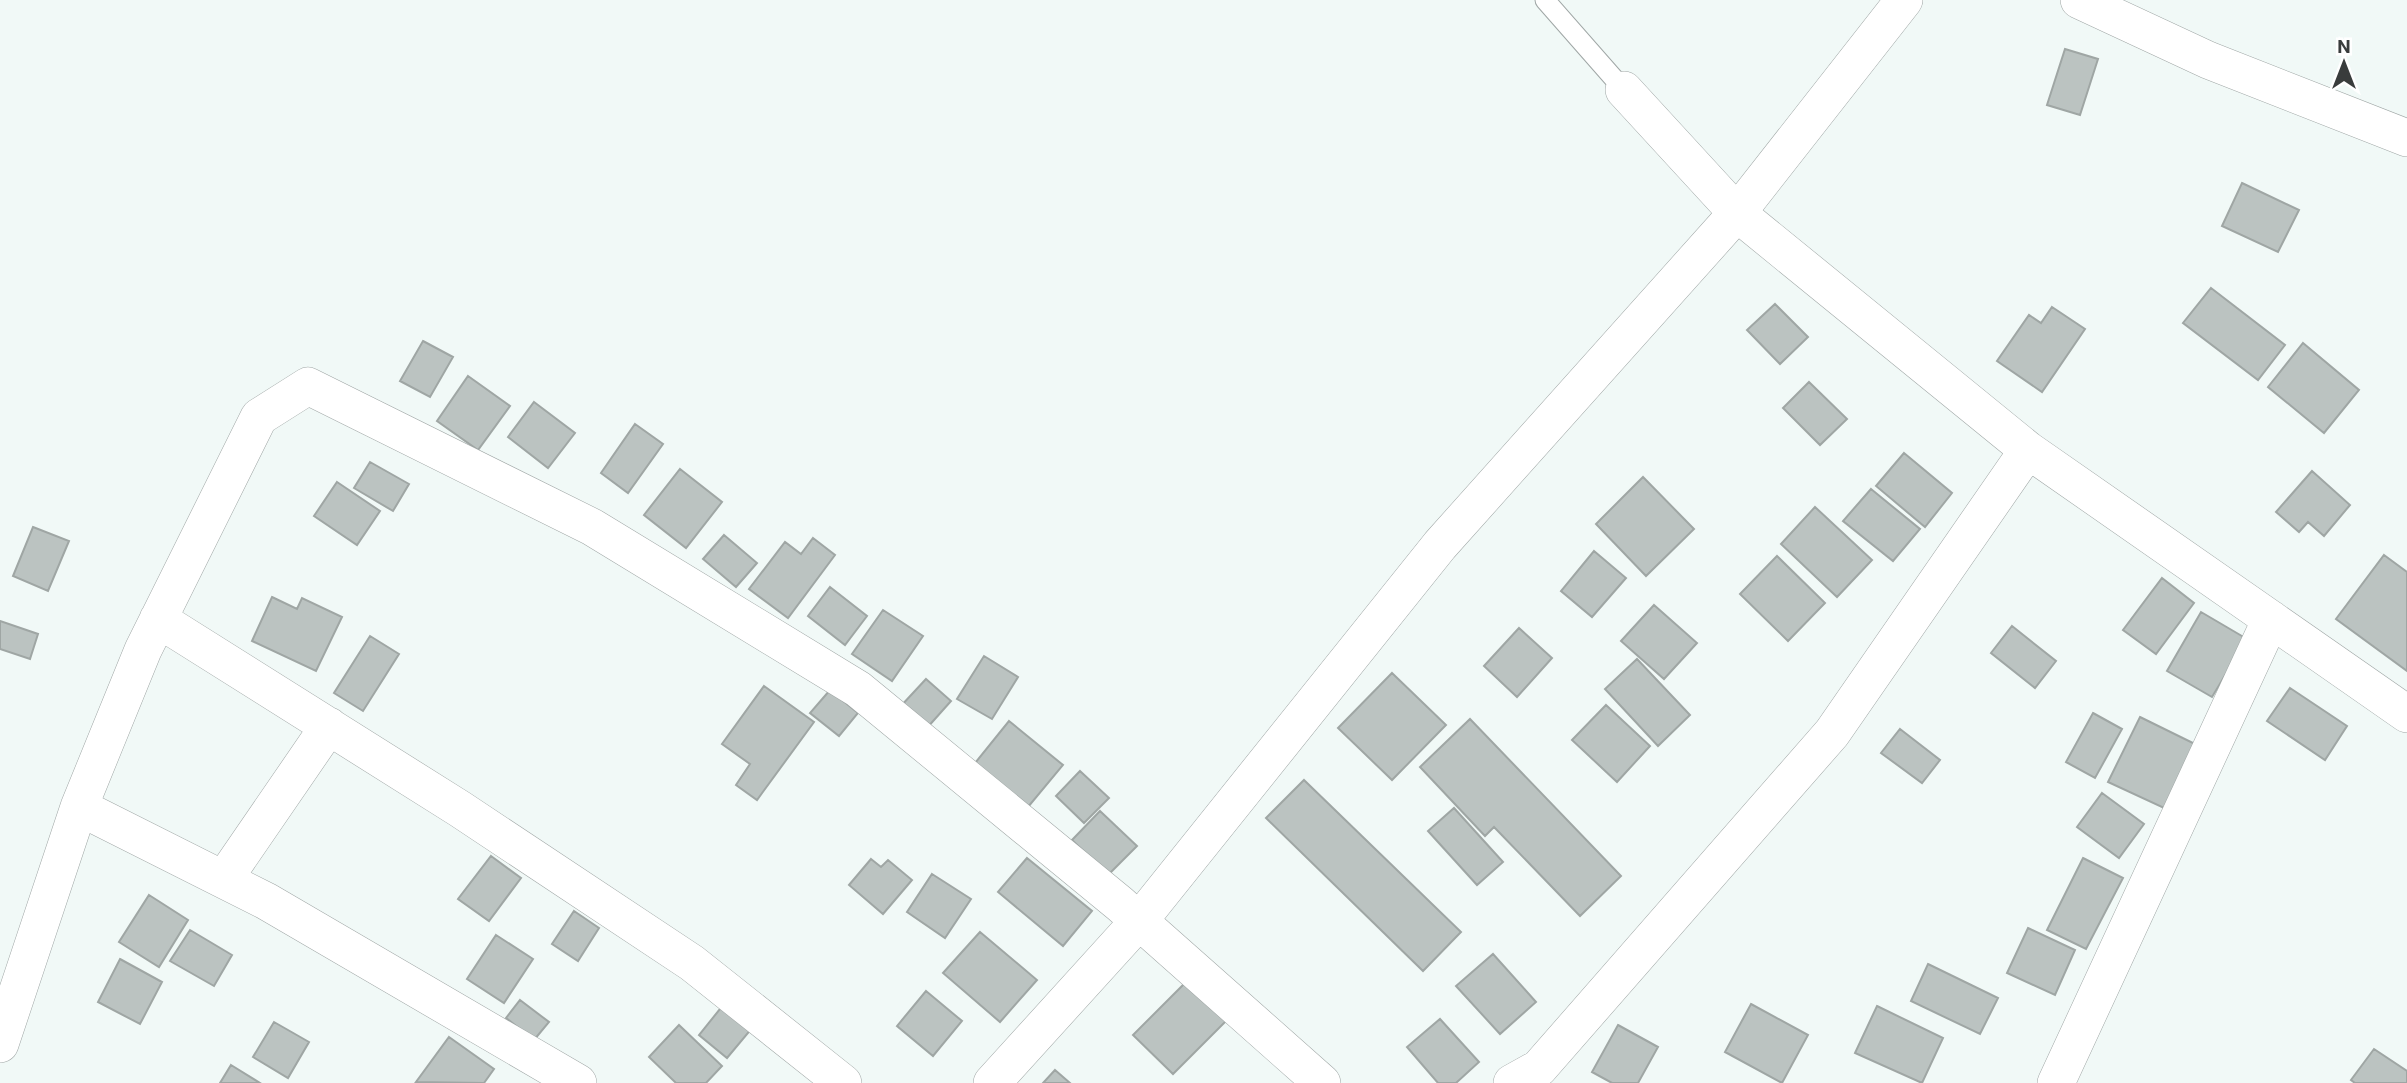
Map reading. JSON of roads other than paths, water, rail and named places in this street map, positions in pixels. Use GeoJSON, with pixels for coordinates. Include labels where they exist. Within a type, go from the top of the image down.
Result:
{"type":"FeatureCollection","features":[{"type":"Feature","properties":{"kind":"street"},"geometry":{"type":"LineString","coordinates":[[992,1083],[1139,921],[1440,545],[1737,213],[1904,0]]}},
{"type":"Feature","properties":{"kind":"street"},"geometry":{"type":"LineString","coordinates":[[2079,0],[2208,61],[2407,138]]}},
{"type":"Feature","properties":{"kind":"street"},"geometry":{"type":"LineString","coordinates":[[1624,90],[1737,213],[2028,450],[2407,714]]}},
{"type":"Feature","properties":{"kind":"street"},"geometry":{"type":"LineString","coordinates":[[0,1044],[79,807],[143,650],[259,417],[308,386],[592,527],[858,689],[1139,921],[1322,1083]]}},
{"type":"Feature","properties":{"kind":"street"},"geometry":{"type":"LineString","coordinates":[[1530,1078],[1832,733],[2028,450]]}},
{"type":"Feature","properties":{"kind":"street"},"geometry":{"type":"LineString","coordinates":[[158,619],[460,809],[692,963],[843,1083]]}},
{"type":"Feature","properties":{"kind":"street"},"geometry":{"type":"LineString","coordinates":[[2056,1083],[2271,619]]}},
{"type":"Feature","properties":{"kind":"street"},"geometry":{"type":"LineString","coordinates":[[223,879],[328,726]]}},
{"type":"Feature","properties":{"kind":"street"},"geometry":{"type":"LineString","coordinates":[[79,807],[266,901],[578,1083]]}},
{"type":"Feature","properties":{"kind":"lane"},"geometry":{"type":"LineString","coordinates":[[1545,0],[1624,90]]}}]}
